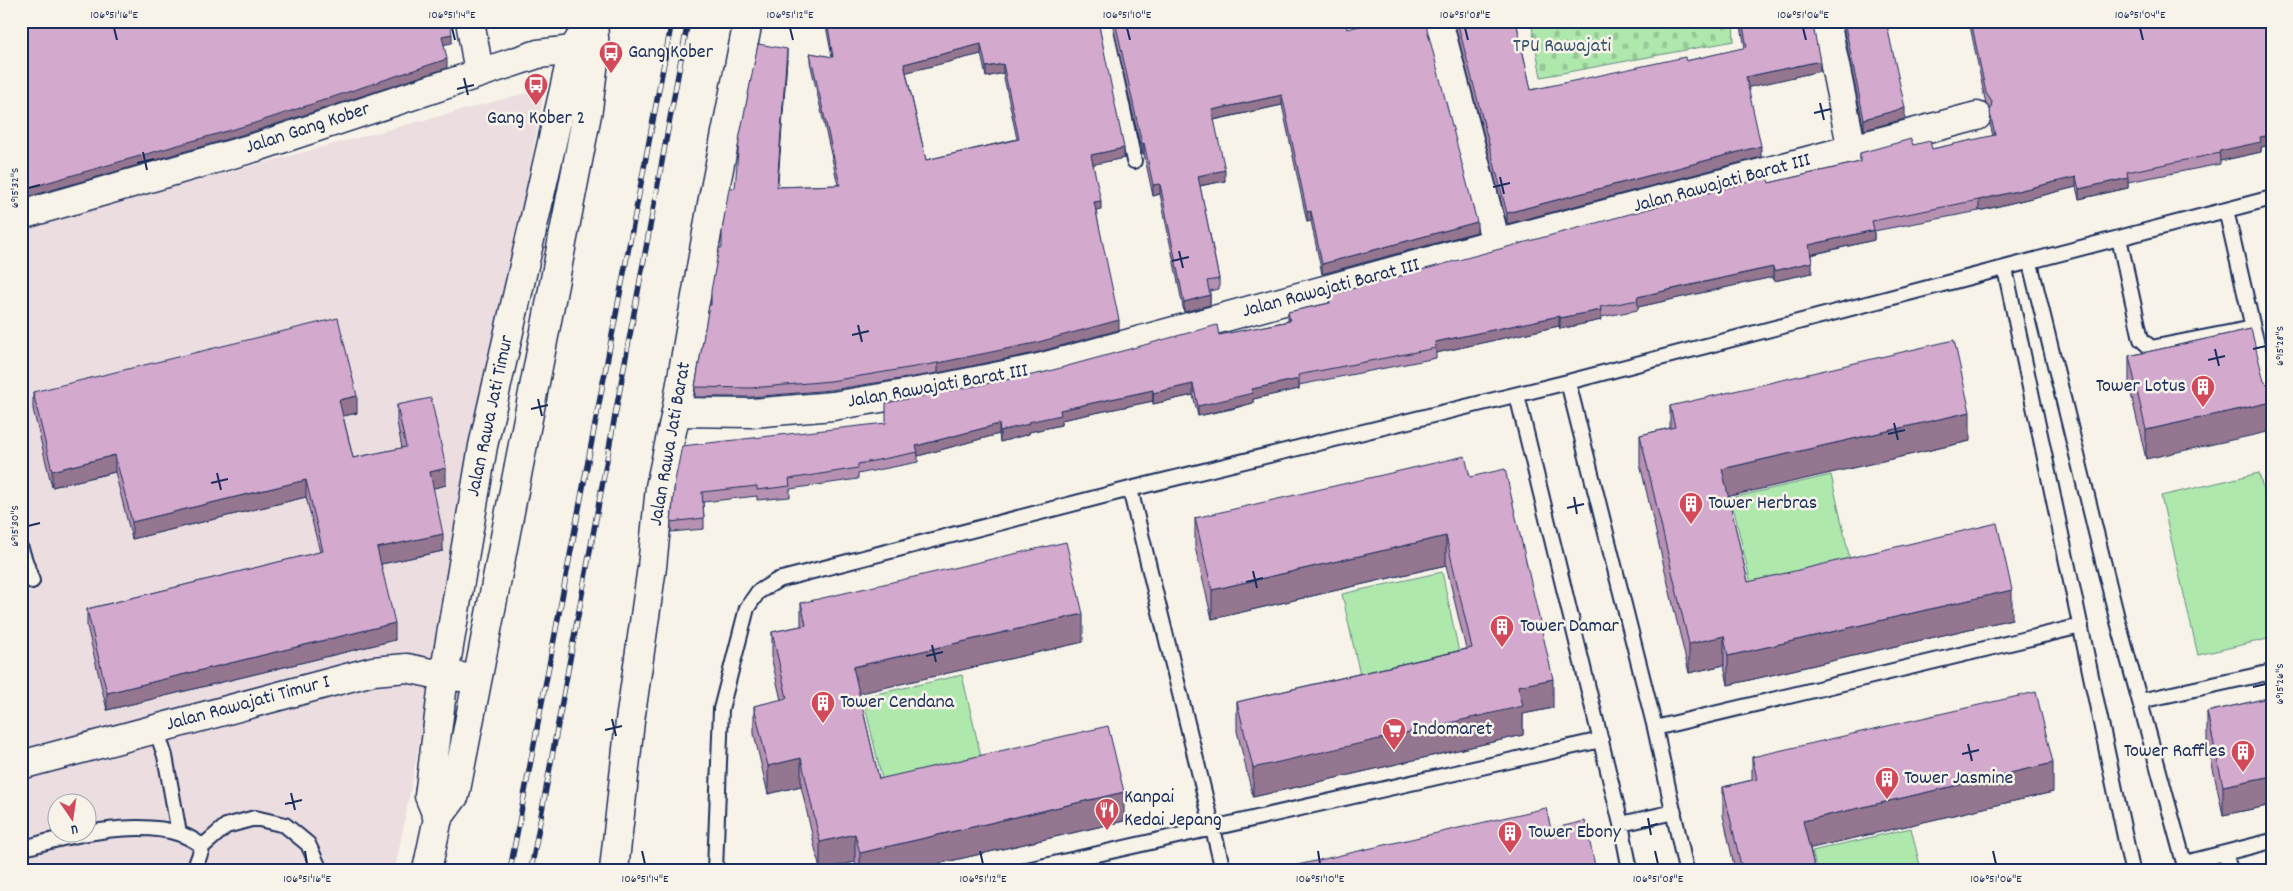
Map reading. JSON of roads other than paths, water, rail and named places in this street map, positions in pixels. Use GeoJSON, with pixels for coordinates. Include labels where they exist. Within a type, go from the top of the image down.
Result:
{"type":"FeatureCollection","features":[{"type":"Feature","properties":{"kind":"street"},"geometry":{"type":"LineString","coordinates":[[470,21],[479,72]]}},
{"type":"Feature","properties":{"kind":"street","name":"Jalan Rawa Jati Timur"},"geometry":{"type":"LineString","coordinates":[[438,818],[429,796],[444,676],[483,446],[592,21]]}},
{"type":"Feature","properties":{"kind":"street","name":"Jalan Rawa Jati Barat"},"geometry":{"type":"LineString","coordinates":[[614,870],[630,721],[652,567],[660,487],[676,412],[712,204],[748,21]]}},
{"type":"Feature","properties":{"kind":"street"},"geometry":{"type":"LineString","coordinates":[[1438,21],[1496,243]]}},
{"type":"Feature","properties":{"kind":"street"},"geometry":{"type":"LineString","coordinates":[[1826,21],[1852,150]]}},
{"type":"Feature","properties":{"kind":"street","name":"Jalan Gang Kober"},"geometry":{"type":"LineString","coordinates":[[21,215],[260,146],[538,54],[584,51]]}},
{"type":"Feature","properties":{"kind":"street","name":"Jalan Rawa Jati Timur"},"geometry":{"type":"LineString","coordinates":[[427,870],[438,818],[455,795],[588,109],[584,51]]}},
{"type":"Feature","properties":{"kind":"street","name":"Jalan Rawajati Barat III"},"geometry":{"type":"LineString","coordinates":[[676,412],[752,413],[833,406],[968,383],[1048,366],[1496,243],[1977,116]]}},
{"type":"Feature","properties":{"kind":"street","name":"Jalan Rawajati Timur I"},"geometry":{"type":"LineString","coordinates":[[21,764],[373,671],[407,668],[444,676],[477,677]]}},
{"type":"Feature","properties":{"kind":"lane"},"geometry":{"type":"LineString","coordinates":[[1104,21],[1134,160]]}},
{"type":"Feature","properties":{"kind":"lane"},"geometry":{"type":"LineString","coordinates":[[715,870],[721,709],[747,608],[758,592],[778,580],[1130,489],[1568,382],[2030,263],[2272,198]]}},
{"type":"Feature","properties":{"kind":"lane"},"geometry":{"type":"LineString","coordinates":[[2226,210],[2272,407]]}},
{"type":"Feature","properties":{"kind":"lane"},"geometry":{"type":"LineString","coordinates":[[2119,238],[2141,338],[2151,348],[2253,328]]}},
{"type":"Feature","properties":{"kind":"lane"},"geometry":{"type":"LineString","coordinates":[[2030,263],[2117,618],[2185,866],[2272,841]]}},
{"type":"Feature","properties":{"kind":"lane"},"geometry":{"type":"LineString","coordinates":[[2005,269],[2132,870]]}},
{"type":"Feature","properties":{"kind":"lane"},"geometry":{"type":"LineString","coordinates":[[1568,382],[1655,728],[1686,870]]}},
{"type":"Feature","properties":{"kind":"lane"},"geometry":{"type":"LineString","coordinates":[[1517,394],[1621,824],[1630,870]]}},
{"type":"Feature","properties":{"kind":"lane"},"geometry":{"type":"LineString","coordinates":[[1130,489],[1223,870]]}},
{"type":"Feature","properties":{"kind":"lane"},"geometry":{"type":"LineString","coordinates":[[21,549],[32,581]]}},
{"type":"Feature","properties":{"kind":"lane"},"geometry":{"type":"LineString","coordinates":[[1655,728],[2081,626]]}},
{"type":"Feature","properties":{"kind":"lane"},"geometry":{"type":"LineString","coordinates":[[2140,701],[2272,672]]}},
{"type":"Feature","properties":{"kind":"lane"},"geometry":{"type":"LineString","coordinates":[[156,729],[166,756],[179,833]]}},
{"type":"Feature","properties":{"kind":"lane"},"geometry":{"type":"LineString","coordinates":[[1036,869],[1213,827],[1601,740]]}},
{"type":"Feature","properties":{"kind":"lane"},"geometry":{"type":"LineString","coordinates":[[1621,824],[1674,812]]}},
{"type":"Feature","properties":{"kind":"lane"},"geometry":{"type":"LineString","coordinates":[[194,870],[203,846],[226,826],[255,818],[285,825],[308,844],[320,870]]}},
{"type":"Feature","properties":{"kind":"lane"},"geometry":{"type":"LineString","coordinates":[[21,849],[55,839],[139,827],[179,833],[203,846]]}},
{"type":"Feature","properties":{"kind":"lane"},"geometry":{"type":"LineString","coordinates":[[2225,853],[2230,870]]}},
{"type":"Feature","properties":{"kind":"railway"},"geometry":{"type":"LineString","coordinates":[[510,870],[672,21]]}},
{"type":"Feature","properties":{"kind":"railway"},"geometry":{"type":"LineString","coordinates":[[531,870],[688,21]]}},
{"type":"Feature","properties":{"kind":"place","name":"Gang Kober"},"geometry":{"type":"Point","coordinates":[611,74]}},
{"type":"Feature","properties":{"kind":"place","name":"Gang Kober 2"},"geometry":{"type":"Point","coordinates":[536,106]}},
{"type":"Feature","properties":{"kind":"place","name":"Tower Lotus"},"geometry":{"type":"Point","coordinates":[2203,408]}},
{"type":"Feature","properties":{"kind":"place","name":"Tower Herbras"},"geometry":{"type":"Point","coordinates":[1691,525]}},
{"type":"Feature","properties":{"kind":"place","name":"Tower Damar"},"geometry":{"type":"Point","coordinates":[1502,648]}},
{"type":"Feature","properties":{"kind":"place","name":"Tower Cendana"},"geometry":{"type":"Point","coordinates":[823,724]}},
{"type":"Feature","properties":{"kind":"place","name":"Indomaret"},"geometry":{"type":"Point","coordinates":[1394,751]}},
{"type":"Feature","properties":{"kind":"place","name":"Tower Raffles"},"geometry":{"type":"Point","coordinates":[2243,773]}},
{"type":"Feature","properties":{"kind":"place","name":"Tower Jasmine"},"geometry":{"type":"Point","coordinates":[1887,800]}},
{"type":"Feature","properties":{"kind":"place","name":"Kanpai Kedai Jepang"},"geometry":{"type":"Point","coordinates":[1107,831]}},
{"type":"Feature","properties":{"kind":"place","name":"Tower Ebony"},"geometry":{"type":"Point","coordinates":[1510,854]}},
{"type":"Feature","properties":{"kind":"park label","name":"TPU Rawajati"},"geometry":{"type":"Point","coordinates":[1562,47]}}]}
